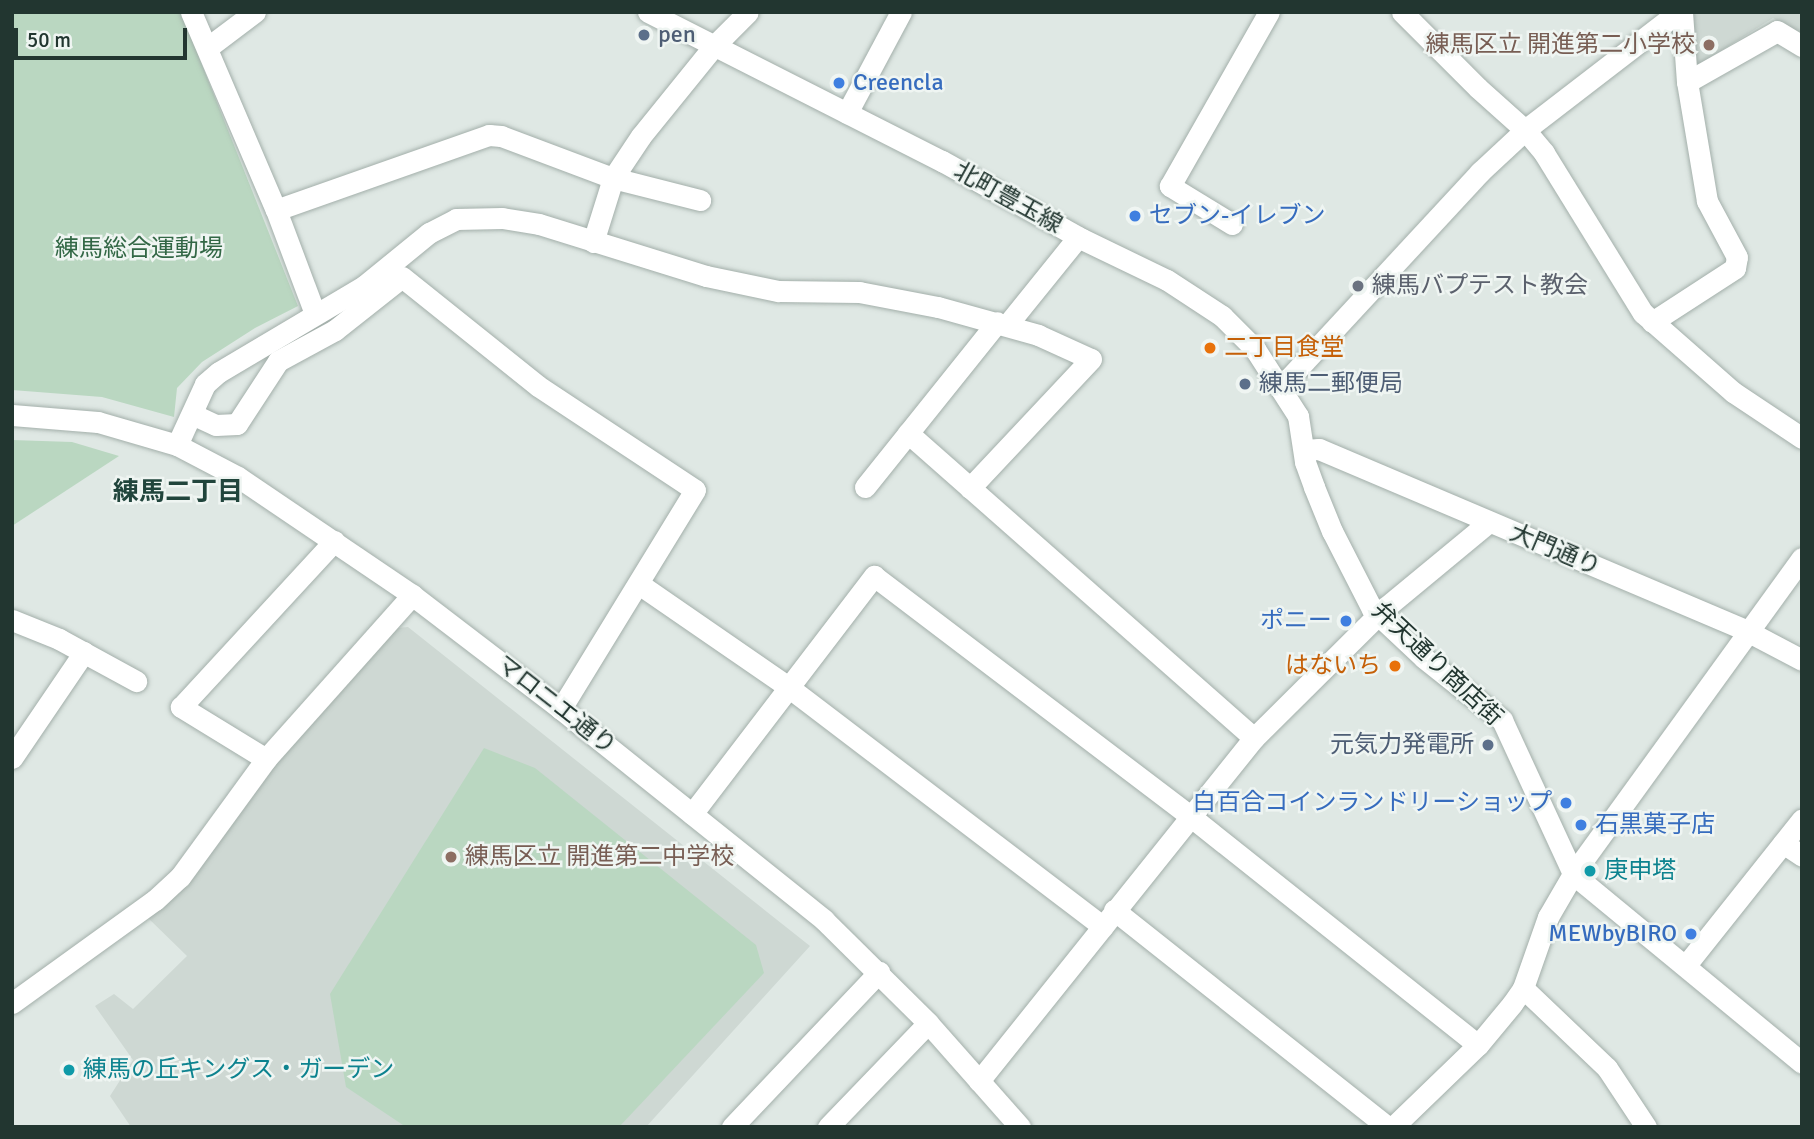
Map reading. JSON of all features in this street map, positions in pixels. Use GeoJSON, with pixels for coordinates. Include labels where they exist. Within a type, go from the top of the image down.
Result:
{"type":"FeatureCollection","features":[{"type":"Feature","properties":{"kind":"street"},"geometry":{"type":"LineString","coordinates":[[191,12],[276,210],[315,314]]}},
{"type":"Feature","properties":{"kind":"street"},"geometry":{"type":"LineString","coordinates":[[207,48],[255,12]]}},
{"type":"Feature","properties":{"kind":"street","name":"北町豊玉線"},"geometry":{"type":"LineString","coordinates":[[648,12],[942,161],[1078,237],[1167,280],[1222,316],[1255,349],[1280,388],[1297,416],[1304,450]]}},
{"type":"Feature","properties":{"kind":"street"},"geometry":{"type":"LineString","coordinates":[[593,242],[613,178],[641,136],[713,47],[748,12]]}},
{"type":"Feature","properties":{"kind":"street"},"geometry":{"type":"LineString","coordinates":[[848,113],[901,12]]}},
{"type":"Feature","properties":{"kind":"street"},"geometry":{"type":"LineString","coordinates":[[1232,224],[1170,186],[1269,12]]}},
{"type":"Feature","properties":{"kind":"street"},"geometry":{"type":"LineString","coordinates":[[1402,12],[1478,88],[1525,130],[1544,153],[1643,313],[1733,392],[1802,438]]}},
{"type":"Feature","properties":{"kind":"street"},"geometry":{"type":"LineString","coordinates":[[1280,388],[1480,173],[1525,130],[1680,12]]}},
{"type":"Feature","properties":{"kind":"street"},"geometry":{"type":"LineString","coordinates":[[1652,322],[1735,268],[1737,257],[1707,201],[1686,82],[1680,12]]}},
{"type":"Feature","properties":{"kind":"street"},"geometry":{"type":"LineString","coordinates":[[1686,82],[1777,31],[1802,46]]}},
{"type":"Feature","properties":{"kind":"street"},"geometry":{"type":"LineString","coordinates":[[276,210],[489,135],[501,136],[613,178],[699,200]]}},
{"type":"Feature","properties":{"kind":"street"},"geometry":{"type":"LineString","coordinates":[[177,445],[205,384],[219,372],[364,286],[429,233],[456,219],[502,218],[539,224],[706,276],[778,291],[859,292],[938,307],[1038,335],[1091,359],[971,488]]}},
{"type":"Feature","properties":{"kind":"street"},"geometry":{"type":"LineString","coordinates":[[864,487],[1078,237]]}},
{"type":"Feature","properties":{"kind":"street"},"geometry":{"type":"LineString","coordinates":[[191,414],[216,425],[237,424],[278,361],[335,330],[402,277],[538,386],[695,490],[561,709]]}},
{"type":"Feature","properties":{"kind":"street","name":"マロニエ通り"},"geometry":{"type":"LineString","coordinates":[[12,415],[98,422],[177,445],[237,477],[412,595],[561,709],[815,912],[928,1023],[1020,1127]]}},
{"type":"Feature","properties":{"kind":"street"},"geometry":{"type":"LineString","coordinates":[[908,433],[1254,738]]}},
{"type":"Feature","properties":{"kind":"street","name":"大門通り"},"geometry":{"type":"LineString","coordinates":[[1304,450],[1319,449],[1747,631],[1802,660]]}},
{"type":"Feature","properties":{"kind":"street","name":"弁天通り商店街"},"geometry":{"type":"LineString","coordinates":[[1304,450],[1305,462],[1332,531],[1377,615],[1424,658],[1502,720],[1573,874],[1802,1063]]}},
{"type":"Feature","properties":{"kind":"street"},"geometry":{"type":"LineString","coordinates":[[979,1081],[1254,738],[1377,615],[1489,522]]}},
{"type":"Feature","properties":{"kind":"street"},"geometry":{"type":"LineString","coordinates":[[266,759],[181,707],[334,541]]}},
{"type":"Feature","properties":{"kind":"street"},"geometry":{"type":"LineString","coordinates":[[639,584],[1109,918],[1391,1127],[1478,1045],[1523,988],[1548,917],[1573,874],[1802,558]]}},
{"type":"Feature","properties":{"kind":"street"},"geometry":{"type":"LineString","coordinates":[[692,814],[874,576],[1190,816],[1478,1045]]}},
{"type":"Feature","properties":{"kind":"street"},"geometry":{"type":"LineString","coordinates":[[12,1003],[133,917],[180,877],[266,759],[412,595]]}},
{"type":"Feature","properties":{"kind":"street"},"geometry":{"type":"LineString","coordinates":[[12,620],[84,652],[136,681]]}},
{"type":"Feature","properties":{"kind":"street"},"geometry":{"type":"LineString","coordinates":[[12,758],[84,652]]}},
{"type":"Feature","properties":{"kind":"street"},"geometry":{"type":"LineString","coordinates":[[1686,965],[1802,819]]}},
{"type":"Feature","properties":{"kind":"street"},"geometry":{"type":"LineString","coordinates":[[1783,843],[1802,856]]}},
{"type":"Feature","properties":{"kind":"street"},"geometry":{"type":"LineString","coordinates":[[732,1127],[879,972]]}},
{"type":"Feature","properties":{"kind":"street"},"geometry":{"type":"LineString","coordinates":[[1523,988],[1607,1068],[1646,1127]]}},
{"type":"Feature","properties":{"kind":"street"},"geometry":{"type":"LineString","coordinates":[[828,1127],[928,1023]]}},
{"type":"Feature","properties":{"kind":"shaded area","name":"練馬区立 開進第二小学校"},"geometry":{"type":"Polygon","coordinates":[[[1686,12],[1802,12],[1802,36],[1773,18],[1700,64],[1689,59],[1686,12]]]}},
{"type":"Feature","properties":{"kind":"shaded area","name":"練馬区立 開進第二中学校"},"geometry":{"type":"Polygon","coordinates":[[[408,627],[810,946],[646,1127],[131,1127],[110,1096],[133,1060],[95,1006],[114,994],[133,1009],[187,956],[147,917],[264,773],[397,628],[408,627]]]}},
{"type":"Feature","properties":{"kind":"green space","name":"練馬総合運動場"},"geometry":{"type":"Polygon","coordinates":[[[12,12],[181,12],[298,306],[255,328],[202,362],[177,388],[174,417],[102,397],[12,390],[12,12]]]}},
{"type":"Feature","properties":{"kind":"green space"},"geometry":{"type":"Polygon","coordinates":[[[12,440],[72,442],[119,456],[12,526],[12,440]]]}},
{"type":"Feature","properties":{"kind":"green space"},"geometry":{"type":"Polygon","coordinates":[[[484,748],[535,768],[756,945],[764,973],[619,1127],[406,1127],[346,1087],[330,994],[484,748]]]}},
{"type":"Feature","properties":{"kind":"place","name":"pen"},"geometry":{"type":"Point","coordinates":[644,35]}},
{"type":"Feature","properties":{"kind":"place","name":"練馬区立 開進第二小学校"},"geometry":{"type":"Point","coordinates":[1709,45]}},
{"type":"Feature","properties":{"kind":"place","name":"Creencla"},"geometry":{"type":"Point","coordinates":[839,83]}},
{"type":"Feature","properties":{"kind":"place","name":"セブン-イレブン"},"geometry":{"type":"Point","coordinates":[1135,216]}},
{"type":"Feature","properties":{"kind":"place","name":"練馬バプテスト教会"},"geometry":{"type":"Point","coordinates":[1358,286]}},
{"type":"Feature","properties":{"kind":"place","name":"二丁目食堂"},"geometry":{"type":"Point","coordinates":[1210,348]}},
{"type":"Feature","properties":{"kind":"place","name":"練馬二郵便局"},"geometry":{"type":"Point","coordinates":[1245,384]}},
{"type":"Feature","properties":{"kind":"place","name":"ポニー"},"geometry":{"type":"Point","coordinates":[1346,621]}},
{"type":"Feature","properties":{"kind":"place","name":"はないち"},"geometry":{"type":"Point","coordinates":[1395,666]}},
{"type":"Feature","properties":{"kind":"place","name":"元気力発電所"},"geometry":{"type":"Point","coordinates":[1488,745]}},
{"type":"Feature","properties":{"kind":"place","name":"白百合コインランドリーショップ"},"geometry":{"type":"Point","coordinates":[1566,803]}},
{"type":"Feature","properties":{"kind":"place","name":"石黒菓子店"},"geometry":{"type":"Point","coordinates":[1581,825]}},
{"type":"Feature","properties":{"kind":"place","name":"練馬区立 開進第二中学校"},"geometry":{"type":"Point","coordinates":[451,857]}},
{"type":"Feature","properties":{"kind":"place","name":"庚申塔"},"geometry":{"type":"Point","coordinates":[1590,871]}},
{"type":"Feature","properties":{"kind":"place","name":"MEWbyBIRO"},"geometry":{"type":"Point","coordinates":[1691,934]}},
{"type":"Feature","properties":{"kind":"place","name":"練馬の丘キングス・ガーデン"},"geometry":{"type":"Point","coordinates":[69,1070]}},
{"type":"Feature","properties":{"kind":"district","name":"練馬二丁目"},"geometry":{"type":"Point","coordinates":[178,493]}}]}
